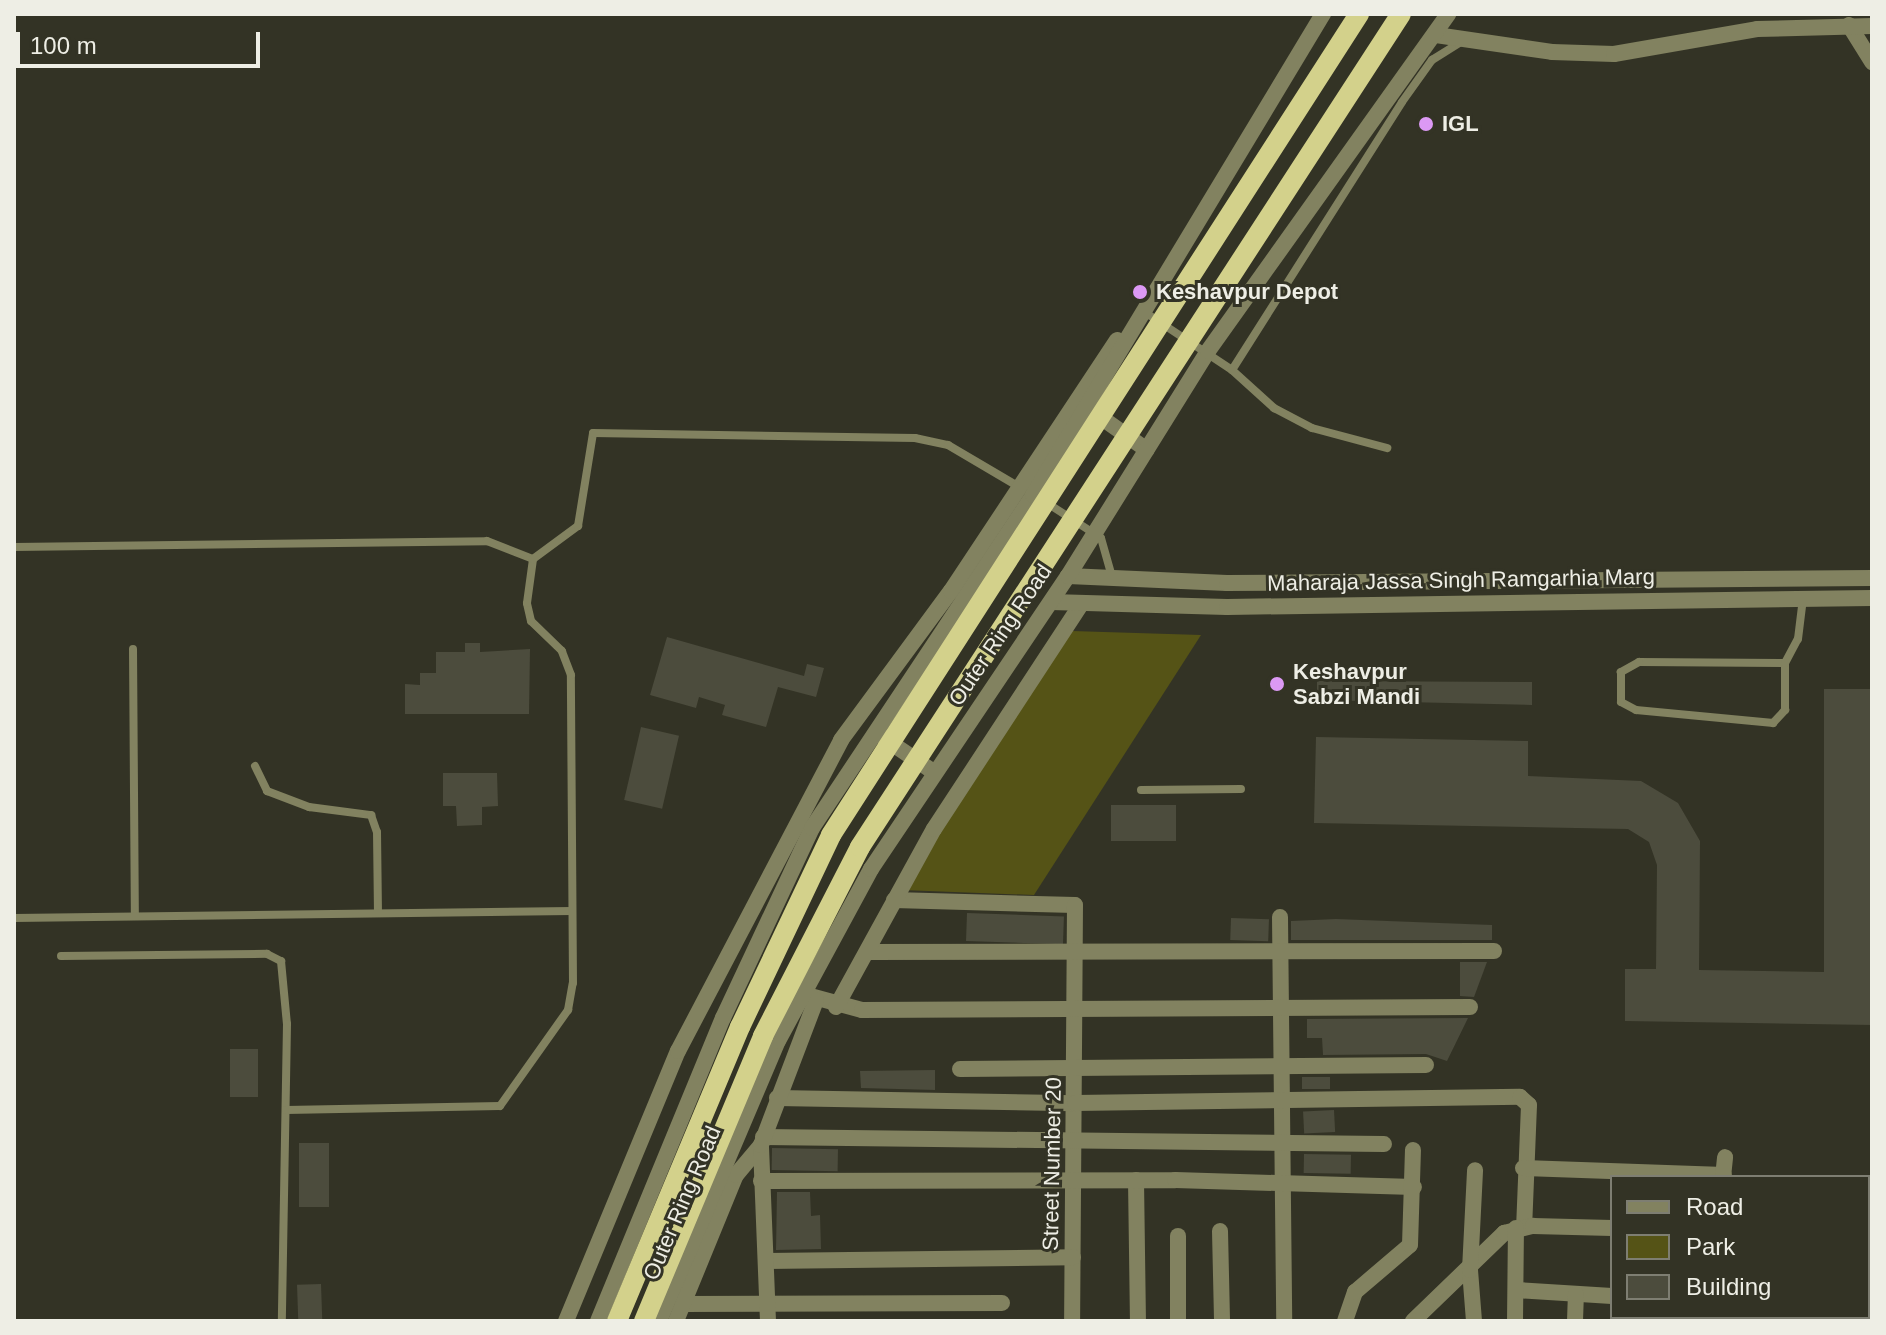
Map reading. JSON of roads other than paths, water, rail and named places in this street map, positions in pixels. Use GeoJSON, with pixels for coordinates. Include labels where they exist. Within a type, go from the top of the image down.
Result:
{"type":"FeatureCollection","features":[{"type":"Feature","properties":{"kind":"main road","name":"Outer Ring Road"},"geometry":{"type":"LineString","coordinates":[[617,1321],[740,1027],[831,835],[1359,14]]}},
{"type":"Feature","properties":{"kind":"main road","name":"Outer Ring Road"},"geometry":{"type":"LineString","coordinates":[[644,1321],[763,1036],[860,847],[1401,14]]}},
{"type":"Feature","properties":{"kind":"street","name":"Outer Ring Road"},"geometry":{"type":"LineString","coordinates":[[598,1321],[723,1018],[806,842],[1026,491],[1087,408],[1178,262],[1323,14]]}},
{"type":"Feature","properties":{"kind":"street","name":"Outer Ring Road"},"geometry":{"type":"LineString","coordinates":[[659,1321],[694,1227],[871,869],[1068,576],[1208,351],[1386,96],[1436,35],[1448,14]]}},
{"type":"Feature","properties":{"kind":"street"},"geometry":{"type":"LineString","coordinates":[[1849,25],[1872,62]]}},
{"type":"Feature","properties":{"kind":"street"},"geometry":{"type":"LineString","coordinates":[[1436,35],[1468,37],[1552,52],[1614,54],[1757,29],[1872,26]]}},
{"type":"Feature","properties":{"kind":"street"},"geometry":{"type":"LineString","coordinates":[[566,1321],[672,1064],[777,856],[841,740],[1026,491],[1162,274],[1178,262]]}},
{"type":"Feature","properties":{"kind":"street"},"geometry":{"type":"LineString","coordinates":[[1087,408],[1147,450]]}},
{"type":"Feature","properties":{"kind":"street","name":"Maharaja Jassa Singh Ramgarhia Marg"},"geometry":{"type":"LineString","coordinates":[[1068,576],[1227,583],[1587,577],[1872,578]]}},
{"type":"Feature","properties":{"kind":"street"},"geometry":{"type":"LineString","coordinates":[[1587,577],[1588,598]]}},
{"type":"Feature","properties":{"kind":"street"},"geometry":{"type":"LineString","coordinates":[[1825,577],[1825,598]]}},
{"type":"Feature","properties":{"kind":"street"},"geometry":{"type":"LineString","coordinates":[[1227,583],[1227,607]]}},
{"type":"Feature","properties":{"kind":"street","name":"Maharaja Jassa Singh Ramgarhia Marg"},"geometry":{"type":"LineString","coordinates":[[1051,602],[1227,607],[1588,598],[1872,598]]}},
{"type":"Feature","properties":{"kind":"street"},"geometry":{"type":"LineString","coordinates":[[836,1007],[894,900],[1082,603]]}},
{"type":"Feature","properties":{"kind":"street"},"geometry":{"type":"LineString","coordinates":[[877,733],[935,773]]}},
{"type":"Feature","properties":{"kind":"street","name":"Street Number 20"},"geometry":{"type":"LineString","coordinates":[[894,900],[1073,902],[1075,1139],[1072,1321]]}},
{"type":"Feature","properties":{"kind":"street"},"geometry":{"type":"LineString","coordinates":[[1280,917],[1284,1321]]}},
{"type":"Feature","properties":{"kind":"street"},"geometry":{"type":"LineString","coordinates":[[867,952],[1494,951]]}},
{"type":"Feature","properties":{"kind":"street"},"geometry":{"type":"LineString","coordinates":[[768,1313],[762,1141],[809,997],[836,1007],[1470,1007]]}},
{"type":"Feature","properties":{"kind":"street"},"geometry":{"type":"LineString","coordinates":[[960,1069],[1426,1065]]}},
{"type":"Feature","properties":{"kind":"street"},"geometry":{"type":"LineString","coordinates":[[777,1098],[1075,1103],[1282,1097],[1520,1097],[1529,1105],[1515,1321]]}},
{"type":"Feature","properties":{"kind":"street"},"geometry":{"type":"LineString","coordinates":[[762,1141],[1075,1139],[1384,1144]]}},
{"type":"Feature","properties":{"kind":"street"},"geometry":{"type":"LineString","coordinates":[[676,1321],[736,1175],[762,1141]]}},
{"type":"Feature","properties":{"kind":"street"},"geometry":{"type":"LineString","coordinates":[[1345,1321],[1355,1292],[1410,1245],[1413,1150]]}},
{"type":"Feature","properties":{"kind":"street"},"geometry":{"type":"LineString","coordinates":[[1724,1175],[1725,1157]]}},
{"type":"Feature","properties":{"kind":"street"},"geometry":{"type":"LineString","coordinates":[[1523,1168],[1699,1175]]}},
{"type":"Feature","properties":{"kind":"street"},"geometry":{"type":"LineString","coordinates":[[1474,1321],[1470,1270],[1475,1170]]}},
{"type":"Feature","properties":{"kind":"street"},"geometry":{"type":"LineString","coordinates":[[761,1181],[1136,1180],[1414,1187]]}},
{"type":"Feature","properties":{"kind":"street"},"geometry":{"type":"LineString","coordinates":[[1136,1180],[1138,1321]]}},
{"type":"Feature","properties":{"kind":"street"},"geometry":{"type":"LineString","coordinates":[[1413,1321],[1430,1314],[1470,1270],[1520,1227],[1610,1228]]}},
{"type":"Feature","properties":{"kind":"street"},"geometry":{"type":"LineString","coordinates":[[1220,1231],[1222,1321]]}},
{"type":"Feature","properties":{"kind":"street"},"geometry":{"type":"LineString","coordinates":[[1178,1236],[1178,1321]]}},
{"type":"Feature","properties":{"kind":"street"},"geometry":{"type":"LineString","coordinates":[[766,1261],[1073,1257]]}},
{"type":"Feature","properties":{"kind":"street"},"geometry":{"type":"LineString","coordinates":[[1516,1290],[1610,1296]]}},
{"type":"Feature","properties":{"kind":"street"},"geometry":{"type":"LineString","coordinates":[[1575,1321],[1576,1294]]}},
{"type":"Feature","properties":{"kind":"street"},"geometry":{"type":"LineString","coordinates":[[683,1304],[768,1313],[1002,1303]]}},
{"type":"Feature","properties":{"kind":"lane"},"geometry":{"type":"LineString","coordinates":[[1232,370],[1432,60],[1468,37]]}},
{"type":"Feature","properties":{"kind":"lane"},"geometry":{"type":"LineString","coordinates":[[1146,313],[1208,351],[1274,408],[1312,428],[1387,448]]}},
{"type":"Feature","properties":{"kind":"lane"},"geometry":{"type":"LineString","coordinates":[[286,1110],[500,1106],[568,1010],[572,911],[571,675],[562,651],[536,629],[527,612],[533,559],[578,526],[593,433],[915,438],[948,445],[1096,532],[1113,578]]}},
{"type":"Feature","properties":{"kind":"lane"},"geometry":{"type":"LineString","coordinates":[[14,547],[487,541],[533,559]]}},
{"type":"Feature","properties":{"kind":"lane"},"geometry":{"type":"LineString","coordinates":[[1785,663],[1639,662],[1621,672],[1621,702],[1636,710],[1773,723],[1785,710],[1785,663],[1798,639],[1803,598]]}},
{"type":"Feature","properties":{"kind":"lane"},"geometry":{"type":"LineString","coordinates":[[133,649],[135,916]]}},
{"type":"Feature","properties":{"kind":"lane"},"geometry":{"type":"LineString","coordinates":[[255,766],[267,791],[309,807],[371,815],[378,913]]}},
{"type":"Feature","properties":{"kind":"lane"},"geometry":{"type":"LineString","coordinates":[[1141,790],[1241,789]]}},
{"type":"Feature","properties":{"kind":"lane"},"geometry":{"type":"LineString","coordinates":[[14,918],[572,911]]}},
{"type":"Feature","properties":{"kind":"lane"},"geometry":{"type":"LineString","coordinates":[[61,956],[275,955],[287,983],[282,1321]]}},
{"type":"Feature","properties":{"kind":"place","name":"IGL"},"geometry":{"type":"Point","coordinates":[1426,124]}},
{"type":"Feature","properties":{"kind":"place","name":"Keshavpur Depot"},"geometry":{"type":"Point","coordinates":[1140,292]}},
{"type":"Feature","properties":{"kind":"place","name":"Keshavpur Sabzi Mandi"},"geometry":{"type":"Point","coordinates":[1277,684]}}]}
